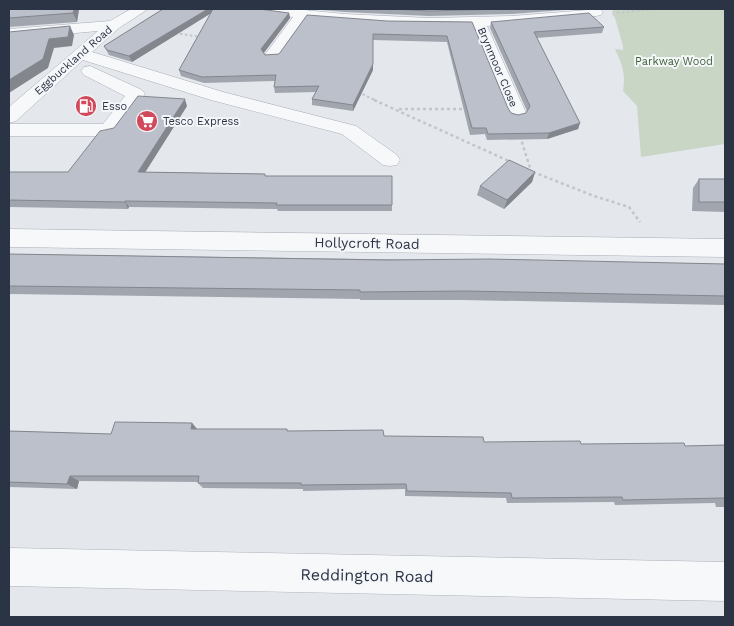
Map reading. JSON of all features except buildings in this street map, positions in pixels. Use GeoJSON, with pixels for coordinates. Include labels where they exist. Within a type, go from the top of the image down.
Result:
{"type":"FeatureCollection","features":[{"type":"Feature","properties":{"kind":"street","name":"Eggbuckland Road"},"geometry":{"type":"LineString","coordinates":[[9,117],[120,17],[142,9]]}},
{"type":"Feature","properties":{"kind":"street"},"geometry":{"type":"LineString","coordinates":[[262,9],[303,15],[434,23],[563,17],[596,12]]}},
{"type":"Feature","properties":{"kind":"street"},"geometry":{"type":"LineString","coordinates":[[272,56],[303,15]]}},
{"type":"Feature","properties":{"kind":"street"},"geometry":{"type":"LineString","coordinates":[[9,34],[120,17]]}},
{"type":"Feature","properties":{"kind":"street","name":"Brynmoor Close"},"geometry":{"type":"LineString","coordinates":[[478,22],[516,111]]}},
{"type":"Feature","properties":{"kind":"street"},"geometry":{"type":"LineString","coordinates":[[9,130],[109,130],[136,94],[75,58]]}},
{"type":"Feature","properties":{"kind":"street"},"geometry":{"type":"LineString","coordinates":[[75,58],[349,130],[390,160]]}},
{"type":"Feature","properties":{"kind":"street","name":"Hollycroft Road"},"geometry":{"type":"LineString","coordinates":[[9,238],[725,248]]}},
{"type":"Feature","properties":{"kind":"street","name":"Reddington Road"},"geometry":{"type":"LineString","coordinates":[[9,567],[725,582]]}},
{"type":"Feature","properties":{"kind":"path"},"geometry":{"type":"LineString","coordinates":[[596,12],[630,13],[653,9]]}},
{"type":"Feature","properties":{"kind":"path"},"geometry":{"type":"LineString","coordinates":[[171,32],[209,39]]}},
{"type":"Feature","properties":{"kind":"path"},"geometry":{"type":"LineString","coordinates":[[353,90],[512,162]]}},
{"type":"Feature","properties":{"kind":"path"},"geometry":{"type":"LineString","coordinates":[[395,109],[516,111],[514,117],[531,170]]}},
{"type":"Feature","properties":{"kind":"path"},"geometry":{"type":"LineString","coordinates":[[522,166],[615,203]]}},
{"type":"Feature","properties":{"kind":"green space","name":"Parkway Wood"},"geometry":{"type":"Polygon","coordinates":[[[613,9],[725,9],[725,144],[641,157],[637,106],[623,91],[623,69],[615,49],[623,50],[623,46],[615,18],[612,14],[613,9]]]}},
{"type":"Feature","properties":{"kind":"place","name":"Esso"},"geometry":{"type":"Point","coordinates":[86,106]}},
{"type":"Feature","properties":{"kind":"place","name":"Tesco Express"},"geometry":{"type":"Point","coordinates":[147,121]}}]}
